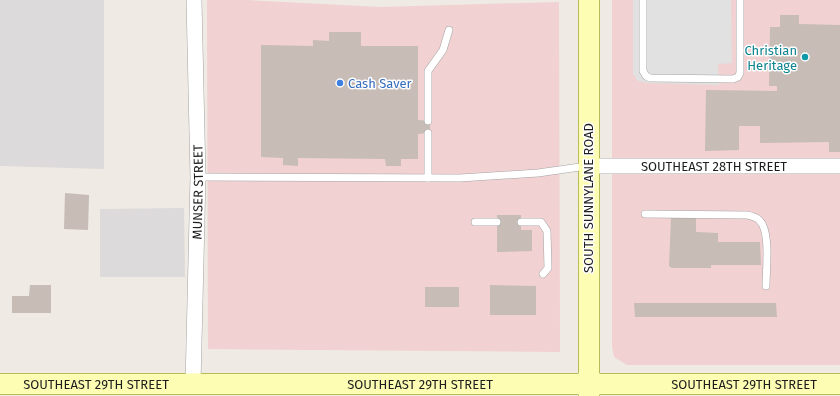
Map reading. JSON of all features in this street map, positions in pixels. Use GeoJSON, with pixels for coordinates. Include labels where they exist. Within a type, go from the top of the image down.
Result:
{"type":"FeatureCollection","features":[{"type":"Feature","properties":{"kind":"main road","name":"SOUTH SUNNYLANE ROAD"},"geometry":{"type":"LineString","coordinates":[[589,0],[589,390]]}},
{"type":"Feature","properties":{"kind":"main road","name":"SOUTHEAST 29TH STREET"},"geometry":{"type":"LineString","coordinates":[[0,384],[193,384],[589,390],[840,384]]}},
{"type":"Feature","properties":{"kind":"street","name":"MUNSER STREET"},"geometry":{"type":"LineString","coordinates":[[193,384],[198,176],[194,0]]}},
{"type":"Feature","properties":{"kind":"street","name":"SOUTHEAST 28TH STREET"},"geometry":{"type":"LineString","coordinates":[[588,166],[840,166]]}},
{"type":"Feature","properties":{"kind":"lane"},"geometry":{"type":"LineString","coordinates":[[643,0],[643,71],[646,76],[650,78],[733,79],[740,73],[740,0]]}},
{"type":"Feature","properties":{"kind":"lane"},"geometry":{"type":"LineString","coordinates":[[428,121],[428,71],[443,50],[449,30]]}},
{"type":"Feature","properties":{"kind":"lane"},"geometry":{"type":"LineString","coordinates":[[428,133],[428,178]]}},
{"type":"Feature","properties":{"kind":"lane"},"geometry":{"type":"LineString","coordinates":[[198,176],[464,178],[538,173],[588,166]]}},
{"type":"Feature","properties":{"kind":"lane"},"geometry":{"type":"LineString","coordinates":[[645,214],[748,214],[755,217],[760,220],[765,229],[766,286]]}},
{"type":"Feature","properties":{"kind":"lane"},"geometry":{"type":"LineString","coordinates":[[475,222],[497,222]]}},
{"type":"Feature","properties":{"kind":"lane"},"geometry":{"type":"LineString","coordinates":[[521,222],[541,222],[547,231],[548,268],[543,274]]}},
{"type":"Feature","properties":{"kind":"shaded area"},"geometry":{"type":"Polygon","coordinates":[[[0,0],[104,0],[104,169],[0,166],[0,0]]]}},
{"type":"Feature","properties":{"kind":"shaded area"},"geometry":{"type":"Polygon","coordinates":[[[207,0],[245,0],[380,7],[559,2],[560,352],[208,349],[207,0]]]}},
{"type":"Feature","properties":{"kind":"shaded area"},"geometry":{"type":"Polygon","coordinates":[[[612,0],[840,0],[840,365],[627,365],[614,357],[612,347],[612,0]]]}},
{"type":"Feature","properties":{"kind":"shaded area"},"geometry":{"type":"Polygon","coordinates":[[[633,0],[731,0],[732,63],[718,64],[719,85],[647,83],[638,81],[633,74],[633,0]]]}},
{"type":"Feature","properties":{"kind":"shaded area"},"geometry":{"type":"Polygon","coordinates":[[[184,208],[185,277],[100,277],[100,209],[184,208]]]}},
{"type":"Feature","properties":{"kind":"building","name":"Christian Heritage"},"geometry":{"type":"Polygon","coordinates":[[[780,15],[799,15],[799,24],[840,25],[840,152],[829,152],[829,142],[760,143],[760,126],[739,126],[739,150],[705,151],[706,90],[777,91],[777,86],[769,86],[770,27],[780,27],[780,15]]]}},
{"type":"Feature","properties":{"kind":"building","name":"Cash Saver"},"geometry":{"type":"Polygon","coordinates":[[[329,32],[361,32],[361,46],[418,46],[418,120],[430,121],[430,133],[418,134],[418,159],[401,159],[401,166],[386,166],[385,159],[298,158],[298,166],[283,165],[283,158],[261,157],[261,45],[313,46],[313,40],[329,41],[329,32]]]}},
{"type":"Feature","properties":{"kind":"building"},"geometry":{"type":"Polygon","coordinates":[[[65,193],[89,195],[88,230],[64,229],[65,193]]]}},
{"type":"Feature","properties":{"kind":"building"},"geometry":{"type":"Polygon","coordinates":[[[497,215],[521,215],[521,230],[532,230],[532,251],[497,252],[497,215]]]}},
{"type":"Feature","properties":{"kind":"building"},"geometry":{"type":"Polygon","coordinates":[[[671,218],[696,218],[696,232],[718,233],[718,242],[760,242],[761,265],[711,265],[711,268],[672,268],[669,266],[671,218]]]}},
{"type":"Feature","properties":{"kind":"building"},"geometry":{"type":"Polygon","coordinates":[[[30,285],[51,285],[51,313],[12,313],[12,296],[29,296],[30,285]]]}},
{"type":"Feature","properties":{"kind":"building"},"geometry":{"type":"Polygon","coordinates":[[[490,285],[536,286],[536,315],[490,315],[490,285]]]}},
{"type":"Feature","properties":{"kind":"building"},"geometry":{"type":"Polygon","coordinates":[[[425,287],[459,287],[459,307],[425,307],[425,287]]]}},
{"type":"Feature","properties":{"kind":"building"},"geometry":{"type":"Polygon","coordinates":[[[634,303],[776,303],[777,317],[635,317],[634,303]]]}},
{"type":"Feature","properties":{"kind":"place","name":"Christian Heritage"},"geometry":{"type":"Point","coordinates":[805,57]}},
{"type":"Feature","properties":{"kind":"place","name":"Cash Saver"},"geometry":{"type":"Point","coordinates":[340,83]}}]}
